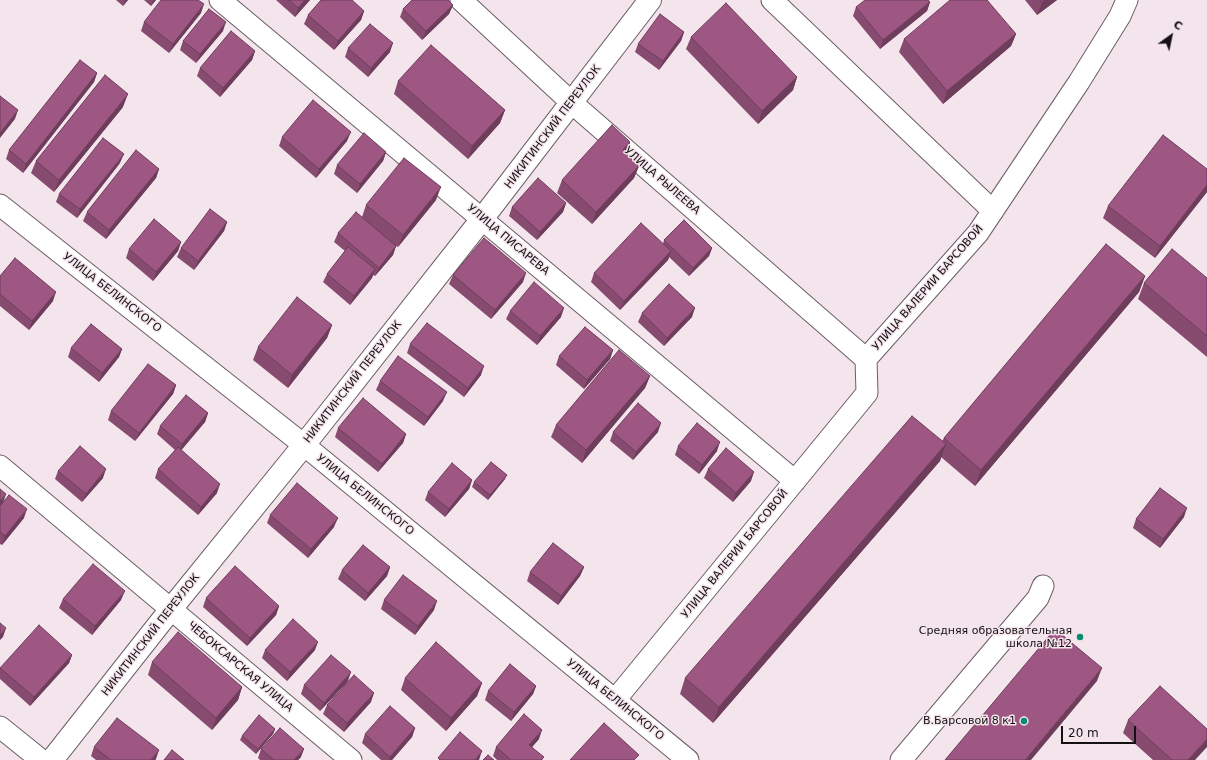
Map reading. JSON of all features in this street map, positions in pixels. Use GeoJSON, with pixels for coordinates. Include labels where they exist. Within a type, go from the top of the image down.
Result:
{"type":"FeatureCollection","features":[{"type":"Feature","properties":{"kind":"street","name":"УЛИЦА ПИСАРЕВА"},"geometry":{"type":"LineString","coordinates":[[220,0],[795,481]]}},
{"type":"Feature","properties":{"kind":"street","name":"УЛИЦА РЫЛЕЕВА"},"geometry":{"type":"LineString","coordinates":[[461,0],[572,102],[866,359]]}},
{"type":"Feature","properties":{"kind":"street","name":"НИКИТИНСКИЙ ПЕРЕУЛОК"},"geometry":{"type":"LineString","coordinates":[[52,760],[482,219],[650,0]]}},
{"type":"Feature","properties":{"kind":"street"},"geometry":{"type":"LineString","coordinates":[[772,0],[993,211]]}},
{"type":"Feature","properties":{"kind":"street","name":"УЛИЦА ВАЛЕРИИ БАРСОВОЙ"},"geometry":{"type":"LineString","coordinates":[[615,700],[867,393],[866,359],[978,233],[1079,82],[1123,8]]}},
{"type":"Feature","properties":{"kind":"street","name":"УЛИЦА БЕЛИНСКОГО"},"geometry":{"type":"LineString","coordinates":[[0,205],[304,444],[688,760]]}},
{"type":"Feature","properties":{"kind":"street","name":"ЧЕБОКСАРСКАЯ УЛИЦА"},"geometry":{"type":"LineString","coordinates":[[0,466],[351,760]]}},
{"type":"Feature","properties":{"kind":"street"},"geometry":{"type":"LineString","coordinates":[[901,760],[1038,598],[1043,586]]}},
{"type":"Feature","properties":{"kind":"street"},"geometry":{"type":"LineString","coordinates":[[0,727],[41,760]]}},
{"type":"Feature","properties":{"kind":"building"},"geometry":{"type":"Polygon","coordinates":[[[161,0],[198,0],[204,4],[173,44],[144,22],[161,0]]]}},
{"type":"Feature","properties":{"kind":"building"},"geometry":{"type":"Polygon","coordinates":[[[289,0],[305,0],[298,8],[289,0]]]}},
{"type":"Feature","properties":{"kind":"building"},"geometry":{"type":"Polygon","coordinates":[[[321,0],[352,0],[364,11],[338,41],[308,15],[321,0]]]}},
{"type":"Feature","properties":{"kind":"building"},"geometry":{"type":"Polygon","coordinates":[[[412,0],[448,0],[453,5],[426,31],[403,9],[412,0]]]}},
{"type":"Feature","properties":{"kind":"building"},"geometry":{"type":"Polygon","coordinates":[[[865,0],[928,0],[930,2],[883,40],[856,7],[865,0]]]}},
{"type":"Feature","properties":{"kind":"building"},"geometry":{"type":"Polygon","coordinates":[[[950,0],[987,0],[1016,34],[947,91],[904,39],[950,0]]]}},
{"type":"Feature","properties":{"kind":"building"},"geometry":{"type":"Polygon","coordinates":[[[726,3],[797,77],[762,111],[691,37],[726,3]]]}},
{"type":"Feature","properties":{"kind":"building"},"geometry":{"type":"Polygon","coordinates":[[[209,9],[226,22],[200,54],[183,41],[209,9]]]}},
{"type":"Feature","properties":{"kind":"building"},"geometry":{"type":"Polygon","coordinates":[[[660,14],[684,32],[663,61],[638,44],[660,14]]]}},
{"type":"Feature","properties":{"kind":"building"},"geometry":{"type":"Polygon","coordinates":[[[370,24],[393,43],[371,68],[348,48],[370,24]]]}},
{"type":"Feature","properties":{"kind":"building"},"geometry":{"type":"Polygon","coordinates":[[[231,31],[255,51],[223,88],[200,68],[231,31]]]}},
{"type":"Feature","properties":{"kind":"building"},"geometry":{"type":"Polygon","coordinates":[[[431,45],[505,110],[472,146],[398,81],[431,45]]]}},
{"type":"Feature","properties":{"kind":"building"},"geometry":{"type":"Polygon","coordinates":[[[80,60],[97,73],[26,164],[9,150],[80,60]]]}},
{"type":"Feature","properties":{"kind":"building"},"geometry":{"type":"Polygon","coordinates":[[[105,75],[128,94],[59,180],[36,161],[105,75]]]}},
{"type":"Feature","properties":{"kind":"building"},"geometry":{"type":"Polygon","coordinates":[[[0,96],[18,110],[0,133],[0,96]]]}},
{"type":"Feature","properties":{"kind":"building"},"geometry":{"type":"Polygon","coordinates":[[[313,100],[351,132],[319,169],[282,137],[313,100]]]}},
{"type":"Feature","properties":{"kind":"building"},"geometry":{"type":"Polygon","coordinates":[[[612,125],[630,142],[623,150],[639,166],[596,212],[562,180],[612,125]]]}},
{"type":"Feature","properties":{"kind":"building"},"geometry":{"type":"Polygon","coordinates":[[[364,133],[386,152],[360,184],[337,165],[364,133]]]}},
{"type":"Feature","properties":{"kind":"building"},"geometry":{"type":"Polygon","coordinates":[[[1163,135],[1207,169],[1207,185],[1160,246],[1108,206],[1163,135]]]}},
{"type":"Feature","properties":{"kind":"building"},"geometry":{"type":"Polygon","coordinates":[[[103,138],[124,154],[80,209],[59,194],[103,138]]]}},
{"type":"Feature","properties":{"kind":"building"},"geometry":{"type":"Polygon","coordinates":[[[136,150],[159,169],[109,230],[87,212],[136,150]]]}},
{"type":"Feature","properties":{"kind":"building"},"geometry":{"type":"Polygon","coordinates":[[[404,158],[441,187],[403,235],[366,205],[404,158]]]}},
{"type":"Feature","properties":{"kind":"building"},"geometry":{"type":"Polygon","coordinates":[[[538,178],[566,203],[540,232],[512,207],[538,178]]]}},
{"type":"Feature","properties":{"kind":"building"},"geometry":{"type":"Polygon","coordinates":[[[210,209],[227,222],[198,261],[181,248],[210,209]]]}},
{"type":"Feature","properties":{"kind":"building"},"geometry":{"type":"Polygon","coordinates":[[[356,212],[396,246],[379,268],[338,233],[356,212]]]}},
{"type":"Feature","properties":{"kind":"building"},"geometry":{"type":"Polygon","coordinates":[[[154,219],[181,242],[156,272],[129,249],[154,219]]]}},
{"type":"Feature","properties":{"kind":"building"},"geometry":{"type":"Polygon","coordinates":[[[684,220],[712,248],[693,268],[664,240],[684,220]]]}},
{"type":"Feature","properties":{"kind":"building"},"geometry":{"type":"Polygon","coordinates":[[[641,223],[671,251],[624,301],[594,273],[641,223]]]}},
{"type":"Feature","properties":{"kind":"building"},"geometry":{"type":"Polygon","coordinates":[[[484,238],[526,273],[495,310],[453,275],[484,238]]]}},
{"type":"Feature","properties":{"kind":"building"},"geometry":{"type":"Polygon","coordinates":[[[1106,244],[1145,276],[981,470],[944,438],[1106,244]]]}},
{"type":"Feature","properties":{"kind":"building"},"geometry":{"type":"Polygon","coordinates":[[[348,247],[375,269],[354,296],[327,274],[348,247]]]}},
{"type":"Feature","properties":{"kind":"building"},"geometry":{"type":"Polygon","coordinates":[[[1172,249],[1207,278],[1207,336],[1144,283],[1172,249]]]}},
{"type":"Feature","properties":{"kind":"building"},"geometry":{"type":"Polygon","coordinates":[[[15,258],[56,292],[32,321],[0,294],[0,276],[15,258]]]}},
{"type":"Feature","properties":{"kind":"building"},"geometry":{"type":"Polygon","coordinates":[[[534,282],[564,308],[540,336],[510,311],[534,282]]]}},
{"type":"Feature","properties":{"kind":"building"},"geometry":{"type":"Polygon","coordinates":[[[669,284],[695,308],[667,338],[642,313],[669,284]]]}},
{"type":"Feature","properties":{"kind":"building"},"geometry":{"type":"Polygon","coordinates":[[[297,297],[332,325],[292,375],[258,347],[297,297]]]}},
{"type":"Feature","properties":{"kind":"building"},"geometry":{"type":"Polygon","coordinates":[[[427,323],[484,366],[468,388],[410,344],[427,323]]]}},
{"type":"Feature","properties":{"kind":"building"},"geometry":{"type":"Polygon","coordinates":[[[91,324],[122,349],[102,373],[71,348],[91,324]]]}},
{"type":"Feature","properties":{"kind":"building"},"geometry":{"type":"Polygon","coordinates":[[[585,327],[613,350],[587,380],[559,356],[585,327]]]}},
{"type":"Feature","properties":{"kind":"building"},"geometry":{"type":"Polygon","coordinates":[[[619,350],[650,376],[586,450],[556,425],[619,350]]]}},
{"type":"Feature","properties":{"kind":"building"},"geometry":{"type":"Polygon","coordinates":[[[398,356],[447,392],[428,417],[380,381],[398,356]]]}},
{"type":"Feature","properties":{"kind":"building"},"geometry":{"type":"Polygon","coordinates":[[[148,364],[176,385],[139,433],[111,411],[148,364]]]}},
{"type":"Feature","properties":{"kind":"building"},"geometry":{"type":"Polygon","coordinates":[[[186,395],[208,413],[182,444],[160,426],[186,395]]]}},
{"type":"Feature","properties":{"kind":"building"},"geometry":{"type":"Polygon","coordinates":[[[363,398],[406,434],[382,464],[338,428],[363,398]]]}},
{"type":"Feature","properties":{"kind":"building"},"geometry":{"type":"Polygon","coordinates":[[[638,403],[661,423],[636,452],[613,432],[638,403]]]}},
{"type":"Feature","properties":{"kind":"building"},"geometry":{"type":"Polygon","coordinates":[[[912,416],[946,444],[719,707],[685,678],[912,416]]]}},
{"type":"Feature","properties":{"kind":"building"},"geometry":{"type":"Polygon","coordinates":[[[697,423],[720,442],[702,465],[678,446],[697,423]]]}},
{"type":"Feature","properties":{"kind":"building"},"geometry":{"type":"Polygon","coordinates":[[[80,446],[106,469],[86,494],[58,471],[80,446]]]}},
{"type":"Feature","properties":{"kind":"building"},"geometry":{"type":"Polygon","coordinates":[[[178,447],[220,484],[201,507],[158,469],[178,447]]]}},
{"type":"Feature","properties":{"kind":"building"},"geometry":{"type":"Polygon","coordinates":[[[726,448],[754,472],[736,493],[708,469],[726,448]]]}},
{"type":"Feature","properties":{"kind":"building"},"geometry":{"type":"Polygon","coordinates":[[[491,462],[507,475],[490,495],[474,482],[491,462]]]}},
{"type":"Feature","properties":{"kind":"building"},"geometry":{"type":"Polygon","coordinates":[[[452,463],[472,480],[449,509],[428,492],[452,463]]]}},
{"type":"Feature","properties":{"kind":"building"},"geometry":{"type":"Polygon","coordinates":[[[297,483],[338,518],[311,549],[270,515],[297,483]]]}},
{"type":"Feature","properties":{"kind":"building"},"geometry":{"type":"Polygon","coordinates":[[[1160,488],[1187,508],[1163,539],[1136,519],[1160,488]]]}},
{"type":"Feature","properties":{"kind":"building"},"geometry":{"type":"Polygon","coordinates":[[[0,489],[6,494],[0,501],[0,489]]]}},
{"type":"Feature","properties":{"kind":"building"},"geometry":{"type":"Polygon","coordinates":[[[9,495],[27,509],[5,536],[0,532],[0,506],[9,495]]]}},
{"type":"Feature","properties":{"kind":"building"},"geometry":{"type":"Polygon","coordinates":[[[553,543],[584,567],[561,596],[530,572],[553,543]]]}},
{"type":"Feature","properties":{"kind":"building"},"geometry":{"type":"Polygon","coordinates":[[[363,545],[390,567],[368,593],[342,570],[363,545]]]}},
{"type":"Feature","properties":{"kind":"building"},"geometry":{"type":"Polygon","coordinates":[[[93,564],[125,591],[95,626],[63,599],[93,564]]]}},
{"type":"Feature","properties":{"kind":"building"},"geometry":{"type":"Polygon","coordinates":[[[235,566],[279,606],[250,638],[206,598],[235,566]]]}},
{"type":"Feature","properties":{"kind":"building"},"geometry":{"type":"Polygon","coordinates":[[[403,575],[437,601],[418,626],[384,600],[403,575]]]}},
{"type":"Feature","properties":{"kind":"building"},"geometry":{"type":"Polygon","coordinates":[[[293,619],[318,642],[290,672],[265,650],[293,619]]]}},
{"type":"Feature","properties":{"kind":"building"},"geometry":{"type":"Polygon","coordinates":[[[0,623],[6,628],[0,635],[0,623]]]}},
{"type":"Feature","properties":{"kind":"building"},"geometry":{"type":"Polygon","coordinates":[[[39,625],[72,655],[34,697],[0,668],[39,625]]]}},
{"type":"Feature","properties":{"kind":"building","name":"В.Барсовой 8 к1"},"geometry":{"type":"Polygon","coordinates":[[[1055,629],[1102,668],[1025,760],[945,760],[1055,629]]]}},
{"type":"Feature","properties":{"kind":"building"},"geometry":{"type":"Polygon","coordinates":[[[178,632],[242,687],[216,718],[152,662],[178,632]]]}},
{"type":"Feature","properties":{"kind":"building"},"geometry":{"type":"Polygon","coordinates":[[[436,642],[482,683],[451,718],[405,678],[436,642]]]}},
{"type":"Feature","properties":{"kind":"building"},"geometry":{"type":"Polygon","coordinates":[[[331,655],[351,672],[324,703],[304,685],[331,655]]]}},
{"type":"Feature","properties":{"kind":"building"},"geometry":{"type":"Polygon","coordinates":[[[510,664],[536,686],[514,712],[488,691],[510,664]]]}},
{"type":"Feature","properties":{"kind":"building"},"geometry":{"type":"Polygon","coordinates":[[[354,675],[374,693],[347,723],[327,705],[354,675]]]}},
{"type":"Feature","properties":{"kind":"building"},"geometry":{"type":"Polygon","coordinates":[[[1160,686],[1207,729],[1207,739],[1188,760],[1172,760],[1128,720],[1160,686]]]}},
{"type":"Feature","properties":{"kind":"building"},"geometry":{"type":"Polygon","coordinates":[[[390,706],[415,728],[390,757],[365,734],[390,706]]]}},
{"type":"Feature","properties":{"kind":"building"},"geometry":{"type":"Polygon","coordinates":[[[524,714],[542,730],[529,745],[544,757],[541,760],[511,760],[496,747],[524,714]]]}},
{"type":"Feature","properties":{"kind":"building"},"geometry":{"type":"Polygon","coordinates":[[[259,715],[275,729],[258,749],[242,736],[259,715]]]}},
{"type":"Feature","properties":{"kind":"building"},"geometry":{"type":"Polygon","coordinates":[[[117,718],[159,750],[151,760],[111,760],[94,747],[117,718]]]}},
{"type":"Feature","properties":{"kind":"building"},"geometry":{"type":"Polygon","coordinates":[[[604,723],[639,755],[634,760],[570,760],[604,723]]]}},
{"type":"Feature","properties":{"kind":"building"},"geometry":{"type":"Polygon","coordinates":[[[280,728],[304,749],[294,760],[274,760],[261,749],[280,728]]]}},
{"type":"Feature","properties":{"kind":"building"},"geometry":{"type":"Polygon","coordinates":[[[460,732],[482,751],[475,760],[440,760],[438,758],[460,732]]]}},
{"type":"Feature","properties":{"kind":"building"},"geometry":{"type":"Polygon","coordinates":[[[172,750],[184,760],[164,760],[172,750]]]}},
{"type":"Feature","properties":{"kind":"building"},"geometry":{"type":"Polygon","coordinates":[[[488,755],[494,760],[483,760],[488,755]]]}},
{"type":"Feature","properties":{"kind":"place","name":"Средняя образовательная школа №12"},"geometry":{"type":"Point","coordinates":[1080,637]}},
{"type":"Feature","properties":{"kind":"place","name":"В.Барсовой 8 к1"},"geometry":{"type":"Point","coordinates":[1024,721]}}]}
